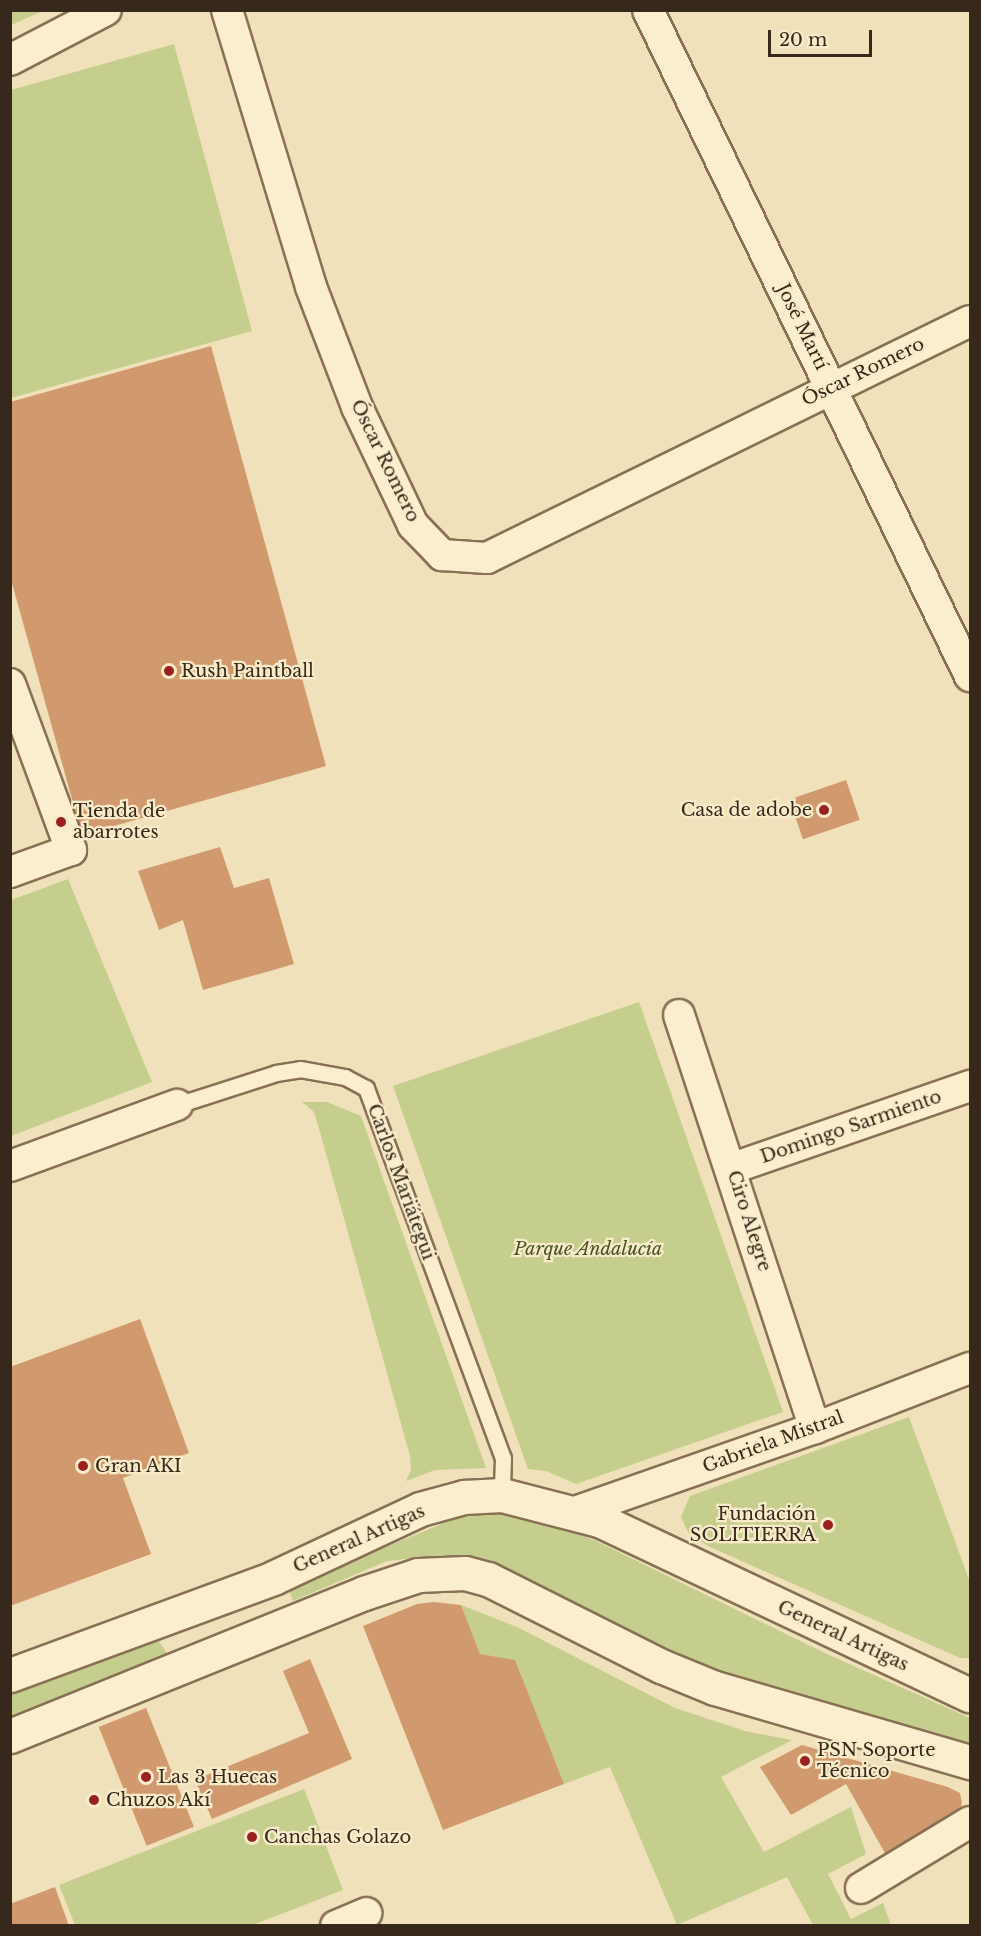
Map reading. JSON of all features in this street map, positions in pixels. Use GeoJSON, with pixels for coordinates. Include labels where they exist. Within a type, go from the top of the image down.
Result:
{"type":"FeatureCollection","features":[{"type":"Feature","properties":{"kind":"street"},"geometry":{"type":"LineString","coordinates":[[10,60],[106,10]]}},
{"type":"Feature","properties":{"kind":"street","name":"Óscar Romero"},"geometry":{"type":"LineString","coordinates":[[227,10],[311,287],[357,407],[413,525],[442,555],[487,558],[831,386],[970,321]]}},
{"type":"Feature","properties":{"kind":"street","name":"José Martí"},"geometry":{"type":"LineString","coordinates":[[648,10],[970,676]]}},
{"type":"Feature","properties":{"kind":"street"},"geometry":{"type":"LineString","coordinates":[[10,684],[71,850],[10,872]]}},
{"type":"Feature","properties":{"kind":"street","name":"Ciro Alegre"},"geometry":{"type":"LineString","coordinates":[[679,1015],[733,1168],[815,1428]]}},
{"type":"Feature","properties":{"kind":"street","name":"Domingo Sarmiento"},"geometry":{"type":"LineString","coordinates":[[733,1168],[970,1086]]}},
{"type":"Feature","properties":{"kind":"street","name":"Carlos Mariátegui"},"geometry":{"type":"LineString","coordinates":[[10,1166],[177,1106]]}},
{"type":"Feature","properties":{"kind":"street","name":"Gabriela Mistral"},"geometry":{"type":"LineString","coordinates":[[575,1512],[815,1428],[970,1368]]}},
{"type":"Feature","properties":{"kind":"street","name":"General Artigas"},"geometry":{"type":"LineString","coordinates":[[10,1675],[273,1578],[420,1509],[464,1497],[502,1495],[575,1512],[633,1535],[969,1692]]}},
{"type":"Feature","properties":{"kind":"street"},"geometry":{"type":"LineString","coordinates":[[10,1736],[290,1623],[417,1575],[465,1573],[488,1579],[661,1666],[715,1688],[970,1762]]}},
{"type":"Feature","properties":{"kind":"street"},"geometry":{"type":"LineString","coordinates":[[273,1578],[290,1623]]}},
{"type":"Feature","properties":{"kind":"street"},"geometry":{"type":"LineString","coordinates":[[861,1888],[970,1822]]}},
{"type":"Feature","properties":{"kind":"street"},"geometry":{"type":"LineString","coordinates":[[336,1926],[366,1913]]}},
{"type":"Feature","properties":{"kind":"lane","name":"Carlos Mariátegui"},"geometry":{"type":"LineString","coordinates":[[177,1106],[276,1073],[300,1069],[345,1077],[366,1088],[503,1458],[502,1495]]}},
{"type":"Feature","properties":{"kind":"green space"},"geometry":{"type":"Polygon","coordinates":[[[11,10],[43,10],[43,11],[11,25],[11,10]]]}},
{"type":"Feature","properties":{"kind":"green space"},"geometry":{"type":"Polygon","coordinates":[[[174,44],[252,331],[11,398],[11,90],[174,44]]]}},
{"type":"Feature","properties":{"kind":"green space"},"geometry":{"type":"Polygon","coordinates":[[[68,879],[152,1082],[11,1136],[11,900],[68,879]]]}},
{"type":"Feature","properties":{"kind":"green space","name":"Parque Andalucía"},"geometry":{"type":"Polygon","coordinates":[[[639,1002],[783,1412],[576,1484],[546,1471],[528,1469],[393,1086],[639,1002]]]}},
{"type":"Feature","properties":{"kind":"green space"},"geometry":{"type":"Polygon","coordinates":[[[302,1102],[327,1102],[361,1116],[486,1468],[435,1470],[406,1481],[411,1470],[410,1456],[314,1112],[302,1102]]]}},
{"type":"Feature","properties":{"kind":"green space","name":"Fundación SOLITIERRA"},"geometry":{"type":"Polygon","coordinates":[[[909,1417],[970,1582],[970,1658],[960,1658],[710,1547],[689,1534],[681,1517],[690,1496],[909,1417]]]}},
{"type":"Feature","properties":{"kind":"green space"},"geometry":{"type":"Polygon","coordinates":[[[499,1514],[541,1519],[594,1540],[827,1654],[970,1718],[970,1743],[707,1668],[535,1582],[471,1558],[433,1556],[387,1561],[293,1601],[288,1588],[458,1517],[499,1514]]]}},
{"type":"Feature","properties":{"kind":"green space"},"geometry":{"type":"Polygon","coordinates":[[[461,1605],[517,1627],[675,1708],[745,1731],[792,1740],[721,1777],[764,1852],[851,1807],[866,1854],[828,1874],[851,1919],[883,1903],[891,1925],[813,1925],[787,1877],[677,1925],[610,1767],[564,1784],[480,1654],[461,1605]]]}},
{"type":"Feature","properties":{"kind":"green space"},"geometry":{"type":"Polygon","coordinates":[[[157,1638],[170,1658],[11,1720],[10,1692],[157,1638]]]}},
{"type":"Feature","properties":{"kind":"green space","name":"Canchas Golazo"},"geometry":{"type":"Polygon","coordinates":[[[304,1789],[343,1890],[253,1925],[75,1925],[59,1885],[304,1789]]]}},
{"type":"Feature","properties":{"kind":"building","name":"Rush Paintball"},"geometry":{"type":"Polygon","coordinates":[[[211,346],[326,766],[82,835],[10,576],[10,402],[211,346]]]}},
{"type":"Feature","properties":{"kind":"building","name":"Casa de adobe"},"geometry":{"type":"Polygon","coordinates":[[[846,780],[860,820],[803,839],[789,800],[846,780]]]}},
{"type":"Feature","properties":{"kind":"building"},"geometry":{"type":"Polygon","coordinates":[[[220,847],[234,888],[269,878],[294,964],[203,990],[183,920],[159,930],[138,871],[220,847]]]}},
{"type":"Feature","properties":{"kind":"building","name":"Gran AKI"},"geometry":{"type":"Polygon","coordinates":[[[140,1319],[189,1453],[123,1478],[151,1554],[10,1606],[10,1367],[140,1319]]]}},
{"type":"Feature","properties":{"kind":"building"},"geometry":{"type":"Polygon","coordinates":[[[434,1602],[461,1605],[480,1654],[515,1660],[564,1784],[443,1830],[363,1626],[417,1604],[434,1602]]]}},
{"type":"Feature","properties":{"kind":"building"},"geometry":{"type":"Polygon","coordinates":[[[310,1659],[352,1759],[212,1819],[195,1780],[309,1733],[283,1671],[310,1659]]]}},
{"type":"Feature","properties":{"kind":"building","name":"Las 3 Huecas"},"geometry":{"type":"Polygon","coordinates":[[[146,1708],[194,1827],[147,1846],[99,1727],[146,1708]]]}},
{"type":"Feature","properties":{"kind":"building"},"geometry":{"type":"Polygon","coordinates":[[[802,1745],[948,1787],[960,1793],[962,1803],[959,1812],[886,1855],[846,1784],[791,1815],[760,1767],[802,1745]]]}},
{"type":"Feature","properties":{"kind":"building"},"geometry":{"type":"Polygon","coordinates":[[[55,1887],[69,1926],[10,1926],[10,1904],[55,1887]]]}},
{"type":"Feature","properties":{"kind":"place","name":"Rush Paintball"},"geometry":{"type":"Point","coordinates":[169,671]}},
{"type":"Feature","properties":{"kind":"place","name":"Casa de adobe"},"geometry":{"type":"Point","coordinates":[824,810]}},
{"type":"Feature","properties":{"kind":"place","name":"Tienda de abarrotes"},"geometry":{"type":"Point","coordinates":[61,822]}},
{"type":"Feature","properties":{"kind":"place","name":"Gran AKI"},"geometry":{"type":"Point","coordinates":[83,1466]}},
{"type":"Feature","properties":{"kind":"place","name":"Fundación SOLITIERRA"},"geometry":{"type":"Point","coordinates":[828,1525]}},
{"type":"Feature","properties":{"kind":"place","name":"PSN Soporte Técnico"},"geometry":{"type":"Point","coordinates":[805,1761]}},
{"type":"Feature","properties":{"kind":"place","name":"Las 3 Huecas"},"geometry":{"type":"Point","coordinates":[146,1777]}},
{"type":"Feature","properties":{"kind":"place","name":"Chuzos Akí"},"geometry":{"type":"Point","coordinates":[94,1800]}},
{"type":"Feature","properties":{"kind":"place","name":"Canchas Golazo"},"geometry":{"type":"Point","coordinates":[252,1837]}}]}
